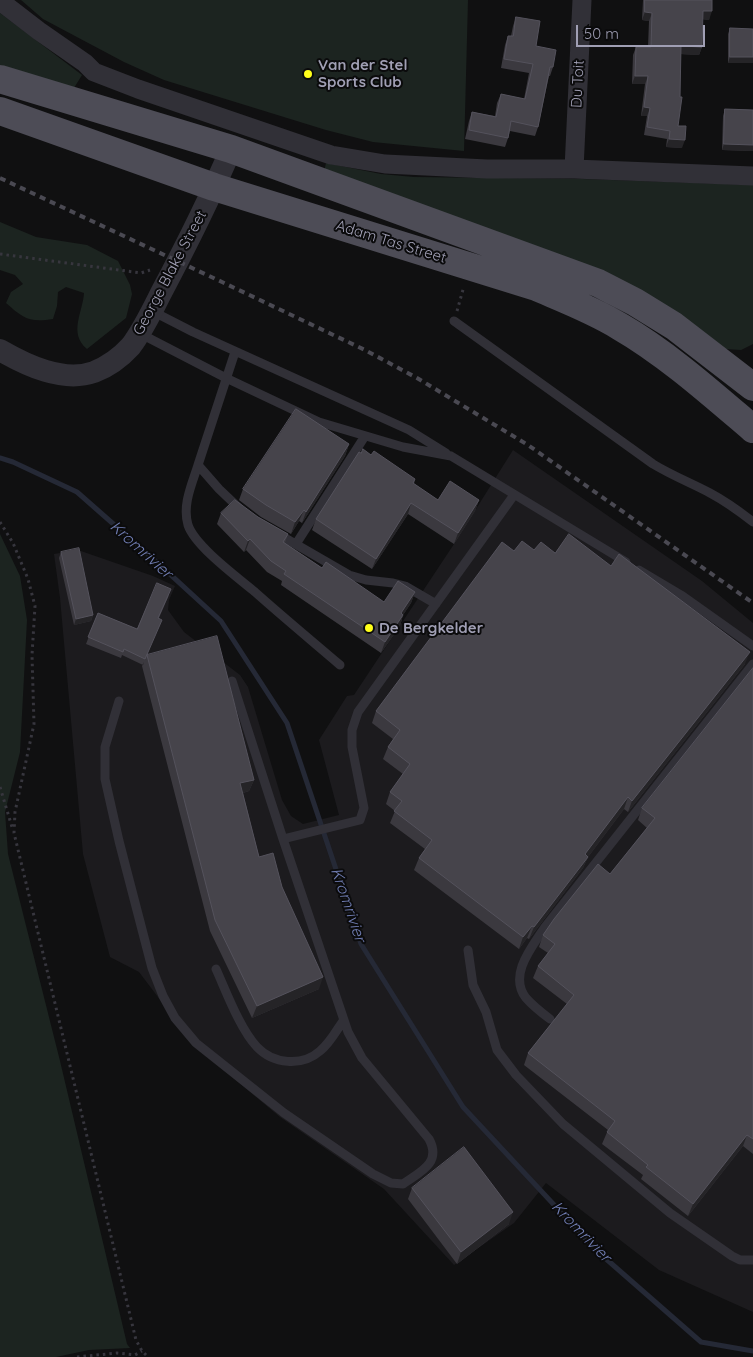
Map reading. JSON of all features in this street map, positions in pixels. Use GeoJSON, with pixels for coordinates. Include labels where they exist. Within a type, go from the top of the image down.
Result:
{"type":"FeatureCollection","features":[{"type":"Feature","properties":{"kind":"main road","name":"Adam Tas Street"},"geometry":{"type":"LineString","coordinates":[[0,79],[231,149],[598,283],[635,302],[674,326],[751,381]]}},
{"type":"Feature","properties":{"kind":"main road","name":"Adam Tas Street"},"geometry":{"type":"LineString","coordinates":[[0,110],[214,187],[536,287],[584,307],[619,326],[653,348],[726,407],[752,425]]}},
{"type":"Feature","properties":{"kind":"street","name":"Du Toit"},"geometry":{"type":"LineString","coordinates":[[574,169],[582,0]]}},
{"type":"Feature","properties":{"kind":"street"},"geometry":{"type":"LineString","coordinates":[[0,1],[39,31],[85,62],[94,72],[138,90],[323,153],[385,164],[487,169],[574,169],[753,176]]}},
{"type":"Feature","properties":{"kind":"street","name":"George Blake Street"},"geometry":{"type":"LineString","coordinates":[[0,350],[13,358],[44,370],[75,375],[92,372],[110,364],[131,346],[178,261],[231,149]]}},
{"type":"Feature","properties":{"kind":"street"},"geometry":{"type":"LineString","coordinates":[[726,407],[751,381]]}},
{"type":"Feature","properties":{"kind":"lane"},"geometry":{"type":"LineString","coordinates":[[151,311],[235,352],[409,430],[681,595],[753,646]]}},
{"type":"Feature","properties":{"kind":"lane"},"geometry":{"type":"LineString","coordinates":[[454,321],[653,464],[710,493],[753,522]]}},
{"type":"Feature","properties":{"kind":"lane"},"geometry":{"type":"LineString","coordinates":[[139,333],[226,378],[319,422],[402,447],[452,456]]}},
{"type":"Feature","properties":{"kind":"lane"},"geometry":{"type":"LineString","coordinates":[[235,352],[187,502],[186,516],[188,527],[196,538],[220,562],[340,665]]}},
{"type":"Feature","properties":{"kind":"lane"},"geometry":{"type":"LineString","coordinates":[[296,544],[365,436]]}},
{"type":"Feature","properties":{"kind":"lane"},"geometry":{"type":"LineString","coordinates":[[198,465],[219,489],[251,517]]}},
{"type":"Feature","properties":{"kind":"lane"},"geometry":{"type":"LineString","coordinates":[[283,839],[360,820],[364,808],[352,747],[352,730],[358,712],[514,495]]}},
{"type":"Feature","properties":{"kind":"lane"},"geometry":{"type":"LineString","coordinates":[[271,529],[349,575],[366,580],[405,586],[436,604]]}},
{"type":"Feature","properties":{"kind":"lane"},"geometry":{"type":"LineString","coordinates":[[550,1019],[527,999],[521,990],[519,970],[527,955],[545,927],[753,664]]}},
{"type":"Feature","properties":{"kind":"lane"},"geometry":{"type":"LineString","coordinates":[[119,701],[105,747],[105,779],[118,841],[152,968],[163,996],[175,1018],[196,1043],[284,1113],[373,1174],[390,1183],[403,1184],[428,1165],[432,1160],[434,1147],[362,1058],[343,1021],[340,1003],[283,839],[232,681]]}},
{"type":"Feature","properties":{"kind":"lane"},"geometry":{"type":"LineString","coordinates":[[468,950],[473,985],[486,1012],[497,1050],[537,1098],[563,1124],[670,1212],[732,1256],[740,1260],[753,1260]]}},
{"type":"Feature","properties":{"kind":"lane"},"geometry":{"type":"LineString","coordinates":[[216,968],[246,1033],[257,1047],[268,1056],[280,1061],[292,1062],[305,1059],[319,1052],[343,1021]]}},
{"type":"Feature","properties":{"kind":"path"},"geometry":{"type":"LineString","coordinates":[[0,254],[141,273],[156,269]]}},
{"type":"Feature","properties":{"kind":"path"},"geometry":{"type":"LineString","coordinates":[[454,321],[465,283]]}},
{"type":"Feature","properties":{"kind":"path"},"geometry":{"type":"LineString","coordinates":[[0,522],[13,543],[28,579],[35,606],[32,655],[34,724],[14,812],[14,833]]}},
{"type":"Feature","properties":{"kind":"path"},"geometry":{"type":"LineString","coordinates":[[0,787],[14,833],[136,1340],[148,1357]]}},
{"type":"Feature","properties":{"kind":"path"},"geometry":{"type":"LineString","coordinates":[[77,1357],[117,1353],[135,1355],[142,1351]]}},
{"type":"Feature","properties":{"kind":"shaded area","name":"Van der Stel Sports Club"},"geometry":{"type":"Polygon","coordinates":[[[21,0],[468,0],[464,151],[373,142],[326,130],[164,80],[124,62],[43,19],[21,0]]]}},
{"type":"Feature","properties":{"kind":"shaded area"},"geometry":{"type":"Polygon","coordinates":[[[0,13],[82,75],[74,88],[0,65],[0,13]]]}},
{"type":"Feature","properties":{"kind":"shaded area"},"geometry":{"type":"Polygon","coordinates":[[[326,163],[381,174],[414,177],[583,179],[753,185],[753,344],[741,350],[725,349],[324,172],[326,163]]]}},
{"type":"Feature","properties":{"kind":"shaded area"},"geometry":{"type":"Polygon","coordinates":[[[0,222],[36,237],[87,245],[118,261],[130,285],[132,294],[126,318],[87,349],[81,343],[77,329],[84,293],[66,287],[58,292],[57,306],[53,319],[32,320],[22,316],[6,303],[11,292],[23,284],[15,275],[0,270],[0,222]]]}},
{"type":"Feature","properties":{"kind":"shaded area"},"geometry":{"type":"Polygon","coordinates":[[[513,450],[702,581],[753,623],[753,1312],[659,1270],[546,1183],[514,1223],[454,1265],[384,1189],[280,1117],[195,1046],[139,972],[110,957],[83,854],[60,598],[54,554],[78,550],[153,576],[175,586],[169,600],[168,610],[184,632],[240,675],[248,687],[282,800],[291,816],[303,824],[339,815],[319,740],[347,696],[354,695],[454,544],[513,450]]]}},
{"type":"Feature","properties":{"kind":"shaded area"},"geometry":{"type":"Polygon","coordinates":[[[0,534],[20,576],[27,620],[20,752],[5,812],[8,854],[60,1061],[127,1344],[130,1348],[89,1350],[56,1357],[0,1357],[0,534]]]}},
{"type":"Feature","properties":{"kind":"building"},"geometry":{"type":"Polygon","coordinates":[[[645,0],[712,0],[712,11],[703,11],[702,47],[681,46],[680,97],[682,97],[678,126],[686,126],[685,140],[669,139],[670,131],[647,127],[650,108],[644,107],[648,76],[635,76],[636,47],[651,47],[652,13],[645,12],[645,0]]]}},
{"type":"Feature","properties":{"kind":"building"},"geometry":{"type":"Polygon","coordinates":[[[516,17],[540,21],[536,46],[556,50],[553,67],[550,67],[538,127],[511,121],[508,138],[469,130],[472,112],[496,117],[501,94],[525,99],[533,64],[504,59],[508,36],[513,36],[516,17]]]}},
{"type":"Feature","properties":{"kind":"building"},"geometry":{"type":"Polygon","coordinates":[[[730,28],[753,29],[753,57],[730,57],[730,28]]]}},
{"type":"Feature","properties":{"kind":"building"},"geometry":{"type":"Polygon","coordinates":[[[725,109],[753,110],[753,145],[724,144],[725,109]]]}},
{"type":"Feature","properties":{"kind":"building"},"geometry":{"type":"Polygon","coordinates":[[[296,409],[349,444],[306,512],[304,510],[295,522],[243,489],[296,409]]]}},
{"type":"Feature","properties":{"kind":"building"},"geometry":{"type":"Polygon","coordinates":[[[363,449],[371,455],[374,451],[415,479],[413,483],[438,500],[450,481],[479,500],[458,533],[411,503],[376,559],[316,519],[359,452],[361,453],[363,449]]]}},
{"type":"Feature","properties":{"kind":"building"},"geometry":{"type":"Polygon","coordinates":[[[235,500],[258,517],[288,534],[283,542],[322,568],[326,562],[384,602],[398,581],[415,592],[401,613],[403,615],[385,642],[284,574],[286,571],[271,561],[250,539],[248,541],[221,513],[235,500]]]}},
{"type":"Feature","properties":{"kind":"building"},"geometry":{"type":"Polygon","coordinates":[[[569,534],[611,566],[619,554],[750,652],[632,801],[628,797],[585,854],[588,857],[534,927],[532,926],[523,937],[419,858],[432,840],[394,811],[402,801],[390,792],[410,764],[388,747],[400,730],[376,711],[502,542],[514,551],[522,541],[534,550],[541,542],[555,553],[569,534]]]}},
{"type":"Feature","properties":{"kind":"building"},"geometry":{"type":"Polygon","coordinates":[[[79,548],[93,615],[76,619],[61,552],[79,548]]]}},
{"type":"Feature","properties":{"kind":"building"},"geometry":{"type":"Polygon","coordinates":[[[157,583],[171,589],[158,618],[162,620],[145,659],[124,649],[123,652],[88,637],[98,613],[137,629],[157,583]]]}},
{"type":"Feature","properties":{"kind":"building"},"geometry":{"type":"Polygon","coordinates":[[[217,636],[254,780],[240,783],[259,857],[273,853],[282,887],[323,977],[257,1006],[215,920],[147,655],[217,636]]]}},
{"type":"Feature","properties":{"kind":"building"},"geometry":{"type":"Polygon","coordinates":[[[753,668],[753,1139],[747,1135],[693,1204],[646,1167],[648,1165],[607,1132],[615,1121],[528,1053],[574,995],[538,966],[555,944],[543,935],[598,864],[610,874],[655,818],[642,808],[753,668]]]}},
{"type":"Feature","properties":{"kind":"building"},"geometry":{"type":"Polygon","coordinates":[[[464,1147],[513,1212],[461,1252],[412,1188],[464,1147]]]}},
{"type":"Feature","properties":{"kind":"waterway","name":"Kromrivier"},"geometry":{"type":"LineString","coordinates":[[0,458],[13,462],[77,492],[221,621],[287,723],[361,944],[463,1107],[597,1251],[701,1342],[753,1351]]}},
{"type":"Feature","properties":{"kind":"railway"},"geometry":{"type":"LineString","coordinates":[[0,178],[365,350],[417,378],[528,445],[753,603]]}},
{"type":"Feature","properties":{"kind":"place","name":"Van der Stel Sports Club"},"geometry":{"type":"Point","coordinates":[308,74]}},
{"type":"Feature","properties":{"kind":"place","name":"De Bergkelder"},"geometry":{"type":"Point","coordinates":[369,628]}}]}
